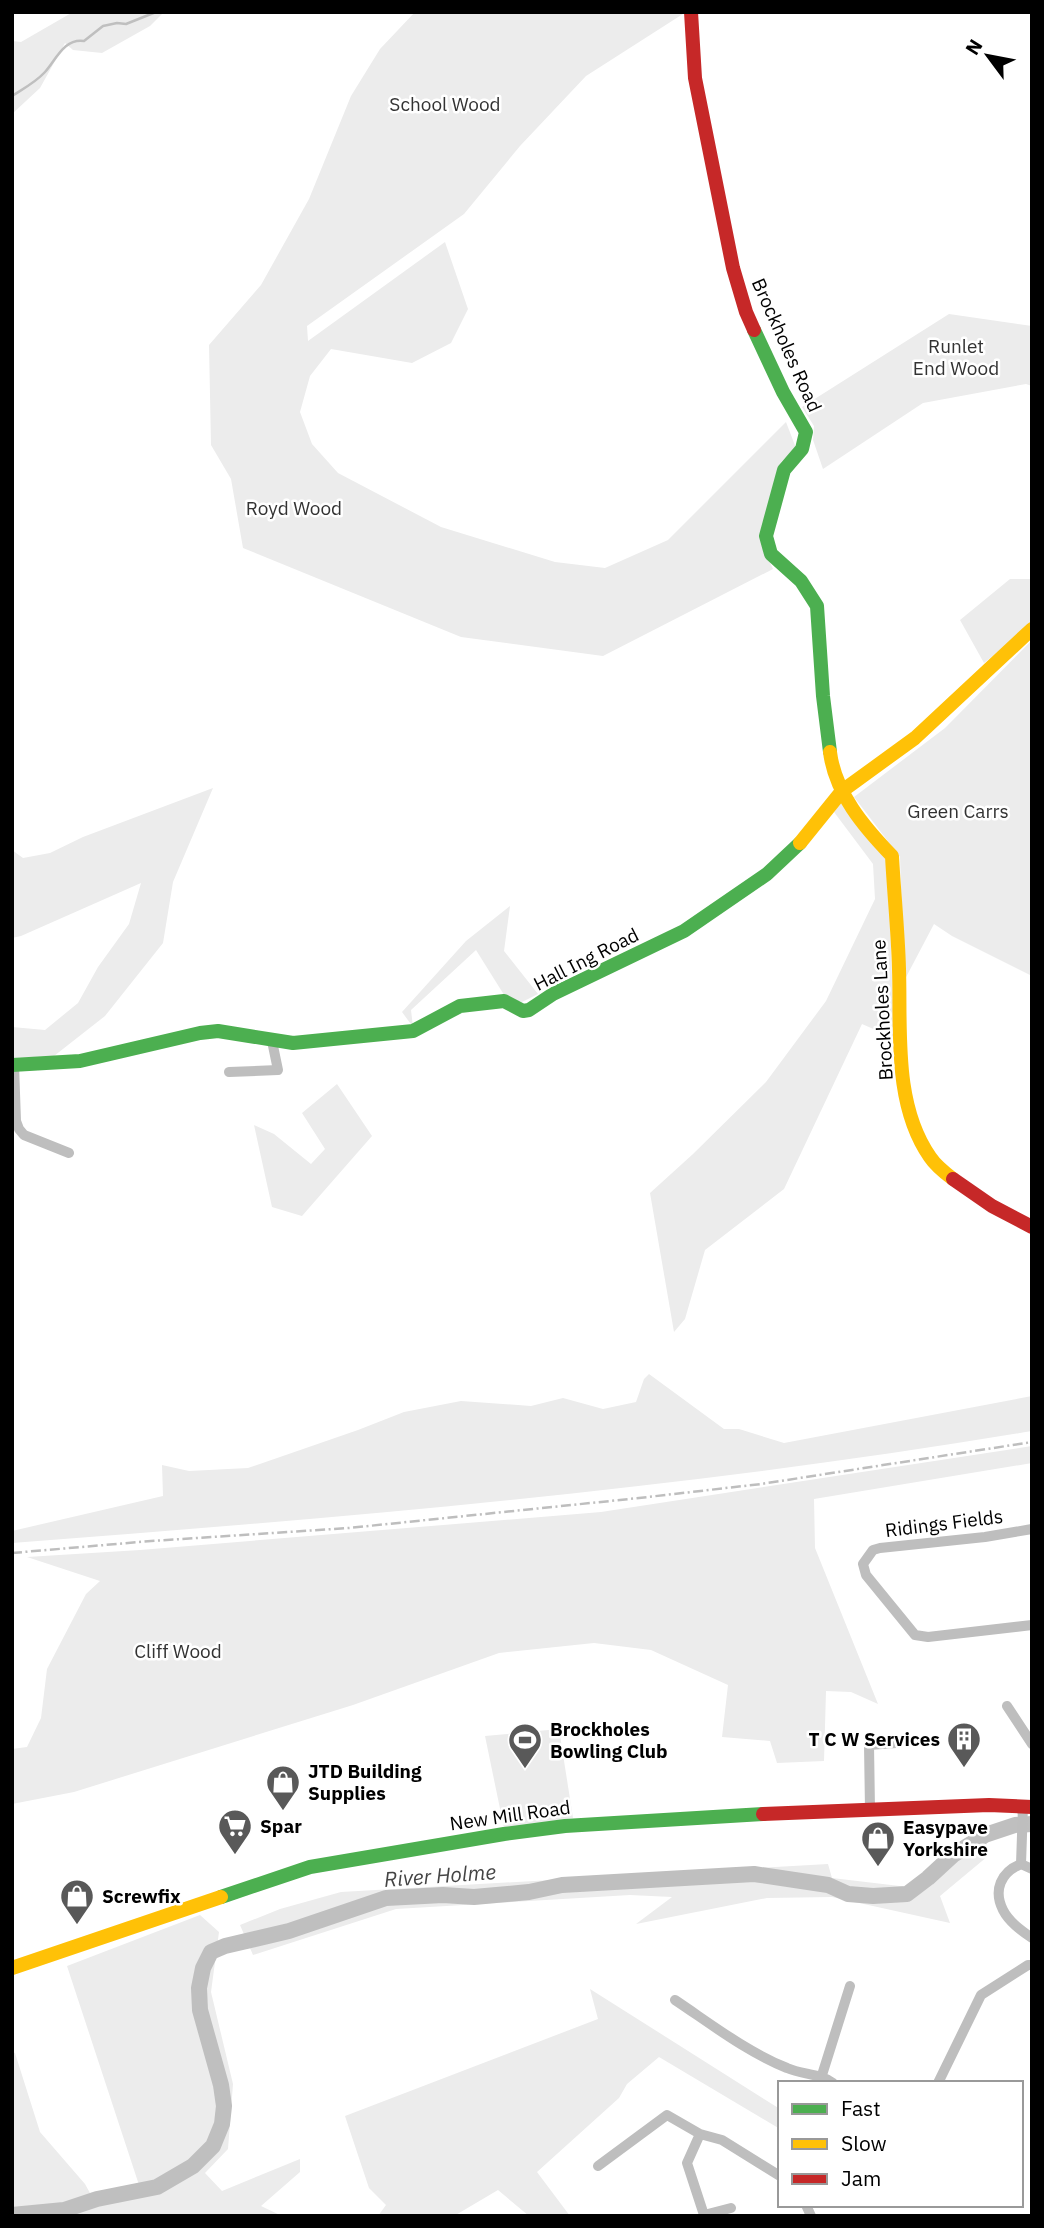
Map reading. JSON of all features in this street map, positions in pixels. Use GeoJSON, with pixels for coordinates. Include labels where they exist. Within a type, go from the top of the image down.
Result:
{"type":"FeatureCollection","features":[{"type":"Feature","properties":{"kind":"street","name":"Brockholes Road"},"geometry":{"type":"LineString","coordinates":[[691,12],[697,90],[733,268],[746,312],[783,392],[806,432],[802,449],[785,470],[774,502],[766,539],[771,554],[802,581],[817,606],[823,696],[832,770],[842,791]]}},
{"type":"Feature","properties":{"kind":"street","name":"Hall Ing Road"},"geometry":{"type":"LineString","coordinates":[[13,1065],[80,1061],[218,1031],[293,1043],[413,1031],[460,1006],[504,1001],[523,1011],[529,1010],[553,994],[684,931],[767,874],[794,851],[842,791],[915,738],[1032,629]]}},
{"type":"Feature","properties":{"kind":"street","name":"Brockholes Lane"},"geometry":{"type":"LineString","coordinates":[[842,791],[863,827],[892,856],[903,1077],[916,1132],[931,1158],[948,1174],[1002,1213],[1032,1227]]}},
{"type":"Feature","properties":{"kind":"street"},"geometry":{"type":"LineString","coordinates":[[229,1072],[278,1070],[272,1041]]}},
{"type":"Feature","properties":{"kind":"street"},"geometry":{"type":"LineString","coordinates":[[13,1065],[16,1121],[19,1129],[24,1135],[69,1153]]}},
{"type":"Feature","properties":{"kind":"street","name":"Ridings Fields"},"geometry":{"type":"LineString","coordinates":[[1032,1529],[985,1537],[880,1548],[873,1550],[863,1564],[866,1574],[915,1635],[928,1637],[1032,1625]]}},
{"type":"Feature","properties":{"kind":"street"},"geometry":{"type":"LineString","coordinates":[[1007,1706],[1032,1744]]}},
{"type":"Feature","properties":{"kind":"street"},"geometry":{"type":"LineString","coordinates":[[870,1808],[869,1745],[896,1743]]}},
{"type":"Feature","properties":{"kind":"street","name":"New Mill Road"},"geometry":{"type":"LineString","coordinates":[[12,1968],[260,1883],[334,1862],[565,1826],[870,1808],[989,1805],[1026,1809]]}},
{"type":"Feature","properties":{"kind":"street"},"geometry":{"type":"LineString","coordinates":[[1021,1864],[1026,1809]]}},
{"type":"Feature","properties":{"kind":"street"},"geometry":{"type":"LineString","coordinates":[[1032,1869],[1021,1864],[1011,1868],[1003,1876],[1000,1886],[1003,1911],[1032,1938]]}},
{"type":"Feature","properties":{"kind":"street"},"geometry":{"type":"LineString","coordinates":[[939,2081],[981,1995],[1032,1965]]}},
{"type":"Feature","properties":{"kind":"street"},"geometry":{"type":"LineString","coordinates":[[822,2076],[850,1986]]}},
{"type":"Feature","properties":{"kind":"street"},"geometry":{"type":"LineString","coordinates":[[676,2000],[752,2051],[790,2069],[822,2076],[831,2081]]}},
{"type":"Feature","properties":{"kind":"street"},"geometry":{"type":"LineString","coordinates":[[598,2166],[667,2115],[700,2134],[722,2140],[778,2175]]}},
{"type":"Feature","properties":{"kind":"street"},"geometry":{"type":"LineString","coordinates":[[700,2134],[687,2163],[704,2215],[731,2208]]}},
{"type":"Feature","properties":{"kind":"green space"},"geometry":{"type":"Polygon","coordinates":[[[73,12],[164,12],[150,26],[102,53],[73,50],[65,43],[40,88],[12,114],[12,41],[21,42],[73,12]]]}},
{"type":"Feature","properties":{"kind":"green space"},"geometry":{"type":"Polygon","coordinates":[[[415,12],[686,12],[586,76],[520,146],[464,214],[307,326],[308,341],[445,242],[468,309],[451,343],[412,363],[331,349],[310,376],[300,412],[312,444],[338,473],[441,527],[555,562],[605,568],[668,540],[786,422],[796,448],[781,462],[761,532],[762,546],[773,569],[603,656],[461,637],[243,548],[231,479],[211,445],[209,345],[261,285],[309,199],[351,96],[380,49],[415,12]]]}},
{"type":"Feature","properties":{"kind":"green space","name":"Runlet End Wood"},"geometry":{"type":"Polygon","coordinates":[[[949,314],[1032,326],[1032,386],[1026,384],[923,403],[823,469],[813,440],[814,426],[802,407],[949,314]]]}},
{"type":"Feature","properties":{"kind":"green space"},"geometry":{"type":"Polygon","coordinates":[[[1010,579],[1032,579],[1032,624],[984,663],[960,620],[1010,579]]]}},
{"type":"Feature","properties":{"kind":"green space","name":"Green Carrs"},"geometry":{"type":"Polygon","coordinates":[[[1032,640],[1032,976],[952,936],[934,924],[904,981],[900,857],[854,797],[945,728],[1032,640]]]}},
{"type":"Feature","properties":{"kind":"green space"},"geometry":{"type":"Polygon","coordinates":[[[213,788],[173,882],[163,943],[105,1016],[54,1056],[12,1058],[12,1027],[45,1030],[78,1003],[98,967],[129,924],[141,883],[12,938],[12,850],[23,858],[50,853],[83,837],[213,788]]]}},
{"type":"Feature","properties":{"kind":"green space"},"geometry":{"type":"Polygon","coordinates":[[[842,800],[888,858],[894,1038],[862,1024],[784,1189],[705,1250],[685,1319],[674,1332],[650,1193],[766,1082],[826,1001],[875,899],[873,864],[834,812],[842,800]]]}},
{"type":"Feature","properties":{"kind":"green space"},"geometry":{"type":"Polygon","coordinates":[[[510,906],[504,951],[538,994],[522,1002],[506,998],[476,950],[411,1010],[413,1027],[402,1012],[466,941],[510,906]]]}},
{"type":"Feature","properties":{"kind":"green space"},"geometry":{"type":"Polygon","coordinates":[[[337,1084],[372,1136],[302,1216],[272,1207],[254,1125],[274,1134],[311,1164],[325,1149],[302,1113],[337,1084]]]}},
{"type":"Feature","properties":{"kind":"green space"},"geometry":{"type":"Polygon","coordinates":[[[649,1374],[724,1429],[739,1429],[784,1443],[1032,1396],[1032,1431],[651,1485],[268,1523],[12,1543],[12,1531],[163,1496],[162,1465],[189,1471],[248,1468],[404,1412],[461,1401],[531,1406],[563,1398],[603,1409],[636,1402],[644,1379],[649,1374]]]}},
{"type":"Feature","properties":{"kind":"green space","name":"Cliff Wood"},"geometry":{"type":"Polygon","coordinates":[[[1032,1446],[1032,1463],[814,1499],[815,1548],[878,1704],[851,1692],[826,1691],[824,1761],[777,1763],[770,1741],[722,1737],[728,1685],[651,1650],[594,1643],[499,1653],[353,1705],[74,1792],[12,1804],[12,1749],[27,1747],[41,1718],[47,1669],[86,1594],[100,1581],[27,1557],[601,1512],[1032,1446]]]}},
{"type":"Feature","properties":{"kind":"green space"},"geometry":{"type":"Polygon","coordinates":[[[559,1729],[573,1818],[504,1828],[485,1736],[559,1729]]]}},
{"type":"Feature","properties":{"kind":"green space"},"geometry":{"type":"Polygon","coordinates":[[[986,1837],[988,1856],[940,1896],[950,1923],[832,1897],[767,1898],[636,1924],[672,1897],[630,1895],[396,1909],[253,1955],[240,1925],[280,1909],[341,1892],[828,1864],[832,1878],[908,1887],[986,1837]]]}},
{"type":"Feature","properties":{"kind":"green space"},"geometry":{"type":"Polygon","coordinates":[[[200,1915],[219,1932],[211,1992],[233,2084],[228,2149],[205,2173],[222,2191],[300,2159],[300,2172],[261,2206],[282,2216],[12,2216],[12,2052],[15,2053],[40,2132],[90,2193],[139,2185],[67,1966],[200,1915]]]}},
{"type":"Feature","properties":{"kind":"green space"},"geometry":{"type":"Polygon","coordinates":[[[590,1989],[778,2108],[778,2128],[659,2057],[627,2084],[619,2098],[537,2172],[570,2216],[529,2216],[498,2190],[454,2216],[378,2216],[386,2205],[369,2188],[345,2116],[598,2019],[590,1989]]]}},
{"type":"Feature","properties":{"kind":"waterway"},"geometry":{"type":"LineString","coordinates":[[12,96],[41,76],[71,43],[84,41],[103,26],[126,24],[156,12]]}},
{"type":"Feature","properties":{"kind":"waterway","name":"River Holme"},"geometry":{"type":"LineString","coordinates":[[12,2215],[64,2210],[97,2199],[157,2187],[193,2166],[213,2146],[222,2124],[224,2106],[221,2085],[200,2010],[199,1988],[203,1968],[211,1952],[225,1946],[289,1931],[386,1898],[443,1895],[474,1897],[529,1892],[562,1885],[754,1874],[828,1885],[848,1894],[907,1894],[953,1855],[985,1835],[1015,1825],[1032,1824]]}},
{"type":"Feature","properties":{"kind":"railway"},"geometry":{"type":"LineString","coordinates":[[12,1553],[349,1528],[639,1498],[761,1484],[1032,1442]]}},
{"type":"Feature","properties":{"kind":"traffic: fast"},"geometry":{"type":"LineString","coordinates":[[754,330],[783,392],[806,432],[802,449],[784,470],[766,536],[771,554],[801,581],[817,606],[830,752]]}},
{"type":"Feature","properties":{"kind":"traffic: fast"},"geometry":{"type":"LineString","coordinates":[[12,1065],[80,1061],[218,1031],[293,1043],[413,1031],[460,1006],[504,1001],[523,1011],[529,1010],[553,994],[684,931],[767,874],[800,843]]}},
{"type":"Feature","properties":{"kind":"traffic: fast"},"geometry":{"type":"LineString","coordinates":[[221,1897],[310,1867],[504,1834],[565,1826],[763,1814]]}},
{"type":"Feature","properties":{"kind":"traffic: slow"},"geometry":{"type":"LineString","coordinates":[[800,843],[842,791],[915,738],[1032,629]]}},
{"type":"Feature","properties":{"kind":"traffic: slow"},"geometry":{"type":"LineString","coordinates":[[830,752],[838,781],[852,809],[892,856],[904,1090],[918,1136],[932,1160],[953,1179]]}},
{"type":"Feature","properties":{"kind":"traffic: slow"},"geometry":{"type":"LineString","coordinates":[[12,1968],[221,1897]]}},
{"type":"Feature","properties":{"kind":"traffic: jam"},"geometry":{"type":"LineString","coordinates":[[691,12],[695,78],[733,268],[754,330]]}},
{"type":"Feature","properties":{"kind":"traffic: jam"},"geometry":{"type":"LineString","coordinates":[[953,1179],[992,1206],[1032,1227]]}},
{"type":"Feature","properties":{"kind":"traffic: jam"},"geometry":{"type":"LineString","coordinates":[[763,1814],[989,1805],[1032,1807]]}},
{"type":"Feature","properties":{"kind":"place","name":"T C W Services"},"geometry":{"type":"Point","coordinates":[964,1769]}},
{"type":"Feature","properties":{"kind":"place","name":"Brockholes Bowling Club"},"geometry":{"type":"Point","coordinates":[525,1770]}},
{"type":"Feature","properties":{"kind":"place","name":"JTD Building Supplies"},"geometry":{"type":"Point","coordinates":[283,1812]}},
{"type":"Feature","properties":{"kind":"place","name":"Spar"},"geometry":{"type":"Point","coordinates":[235,1856]}},
{"type":"Feature","properties":{"kind":"place","name":"Easypave Yorkshire"},"geometry":{"type":"Point","coordinates":[878,1868]}},
{"type":"Feature","properties":{"kind":"place","name":"Screwfix"},"geometry":{"type":"Point","coordinates":[77,1926]}},
{"type":"Feature","properties":{"kind":"park label","name":"School Wood"},"geometry":{"type":"Point","coordinates":[445,104]}},
{"type":"Feature","properties":{"kind":"park label","name":"Royd Wood"},"geometry":{"type":"Point","coordinates":[294,508]}}]}
